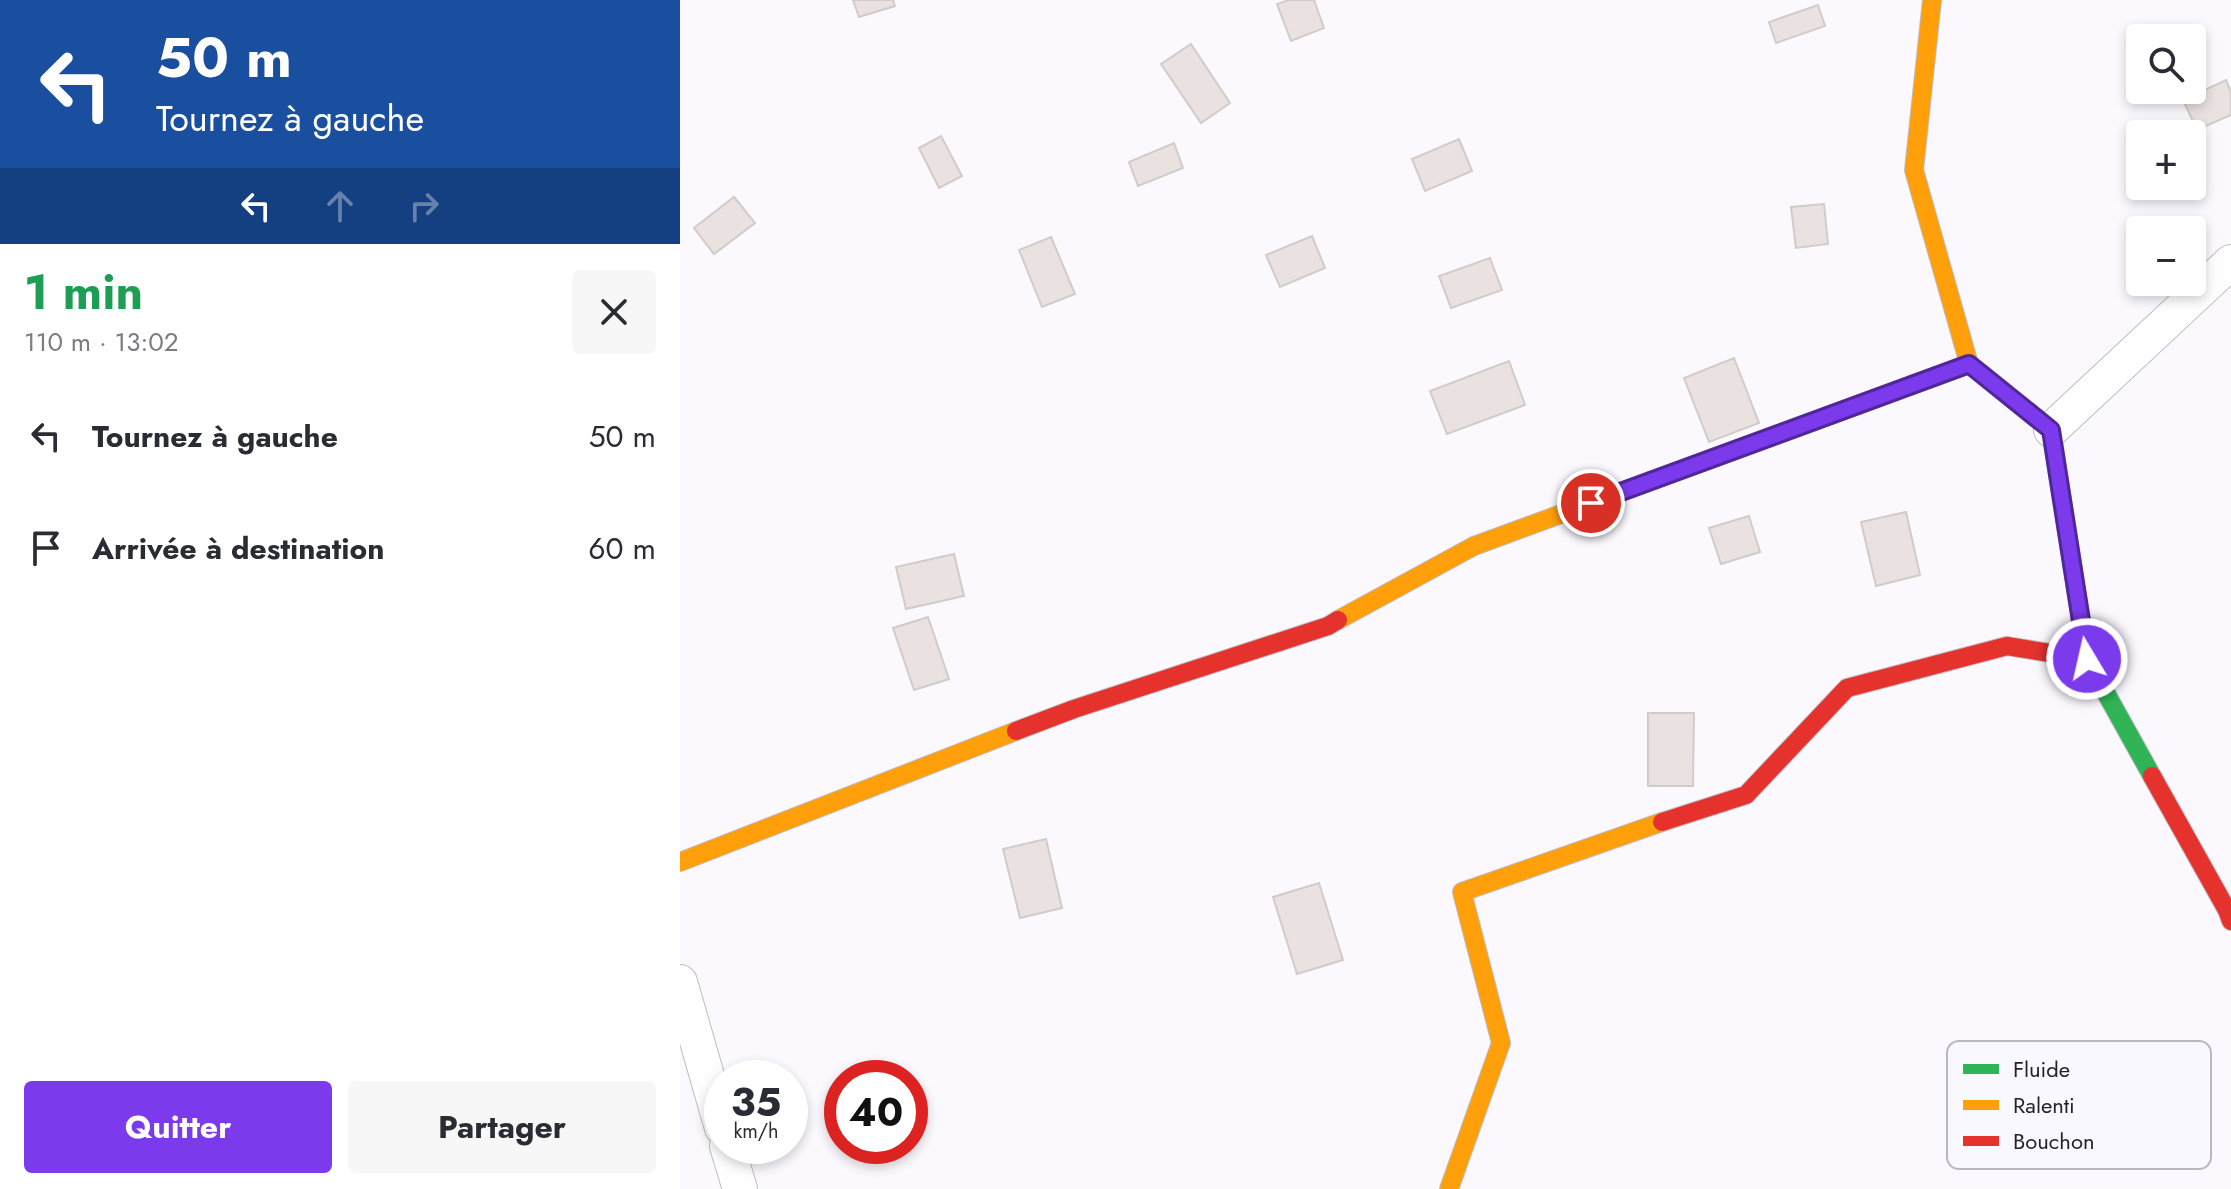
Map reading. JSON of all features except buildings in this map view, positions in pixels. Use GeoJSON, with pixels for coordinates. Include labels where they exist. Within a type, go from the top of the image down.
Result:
{"type":"FeatureCollection","features":[{"type":"Feature","properties":{"kind":"street"},"geometry":{"type":"LineString","coordinates":[[1932,0],[1914,170],[1969,364],[2051,430],[2087,659],[2231,921]]}},
{"type":"Feature","properties":{"kind":"street"},"geometry":{"type":"LineString","coordinates":[[2051,430],[2231,262]]}},
{"type":"Feature","properties":{"kind":"street"},"geometry":{"type":"LineString","coordinates":[[680,862],[1074,709],[1328,626],[1474,546],[1969,364]]}},
{"type":"Feature","properties":{"kind":"street"},"geometry":{"type":"LineString","coordinates":[[1449,1189],[1501,1043],[1462,892],[1746,795],[1847,688],[2007,646],[2087,659]]}},
{"type":"Feature","properties":{"kind":"street"},"geometry":{"type":"LineString","coordinates":[[680,982],[704,1065]]}},
{"type":"Feature","properties":{"kind":"street"},"geometry":{"type":"LineString","coordinates":[[732,1164],[740,1189]]}},
{"type":"Feature","properties":{"kind":"traffic: fast"},"geometry":{"type":"LineString","coordinates":[[1983,375],[2051,430],[2087,659],[2152,776]]}},
{"type":"Feature","properties":{"kind":"traffic: slow"},"geometry":{"type":"LineString","coordinates":[[1932,0],[1914,170],[1969,364],[1983,375]]}},
{"type":"Feature","properties":{"kind":"traffic: slow"},"geometry":{"type":"LineString","coordinates":[[1338,620],[1474,546],[1969,364]]}},
{"type":"Feature","properties":{"kind":"traffic: slow"},"geometry":{"type":"LineString","coordinates":[[680,862],[1016,731]]}},
{"type":"Feature","properties":{"kind":"traffic: slow"},"geometry":{"type":"LineString","coordinates":[[1449,1189],[1501,1043],[1462,892],[1662,822]]}},
{"type":"Feature","properties":{"kind":"traffic: jam"},"geometry":{"type":"LineString","coordinates":[[1016,731],[1328,626],[1338,620]]}},
{"type":"Feature","properties":{"kind":"traffic: jam"},"geometry":{"type":"LineString","coordinates":[[1662,822],[1746,795],[1847,688],[2007,646],[2087,659]]}},
{"type":"Feature","properties":{"kind":"traffic: jam"},"geometry":{"type":"LineString","coordinates":[[2152,776],[2231,921]]}},
{"type":"Feature","properties":{"kind":"route"},"geometry":{"type":"LineString","coordinates":[[1591,503],[1969,364],[2051,430],[2087,659]]}}]}
